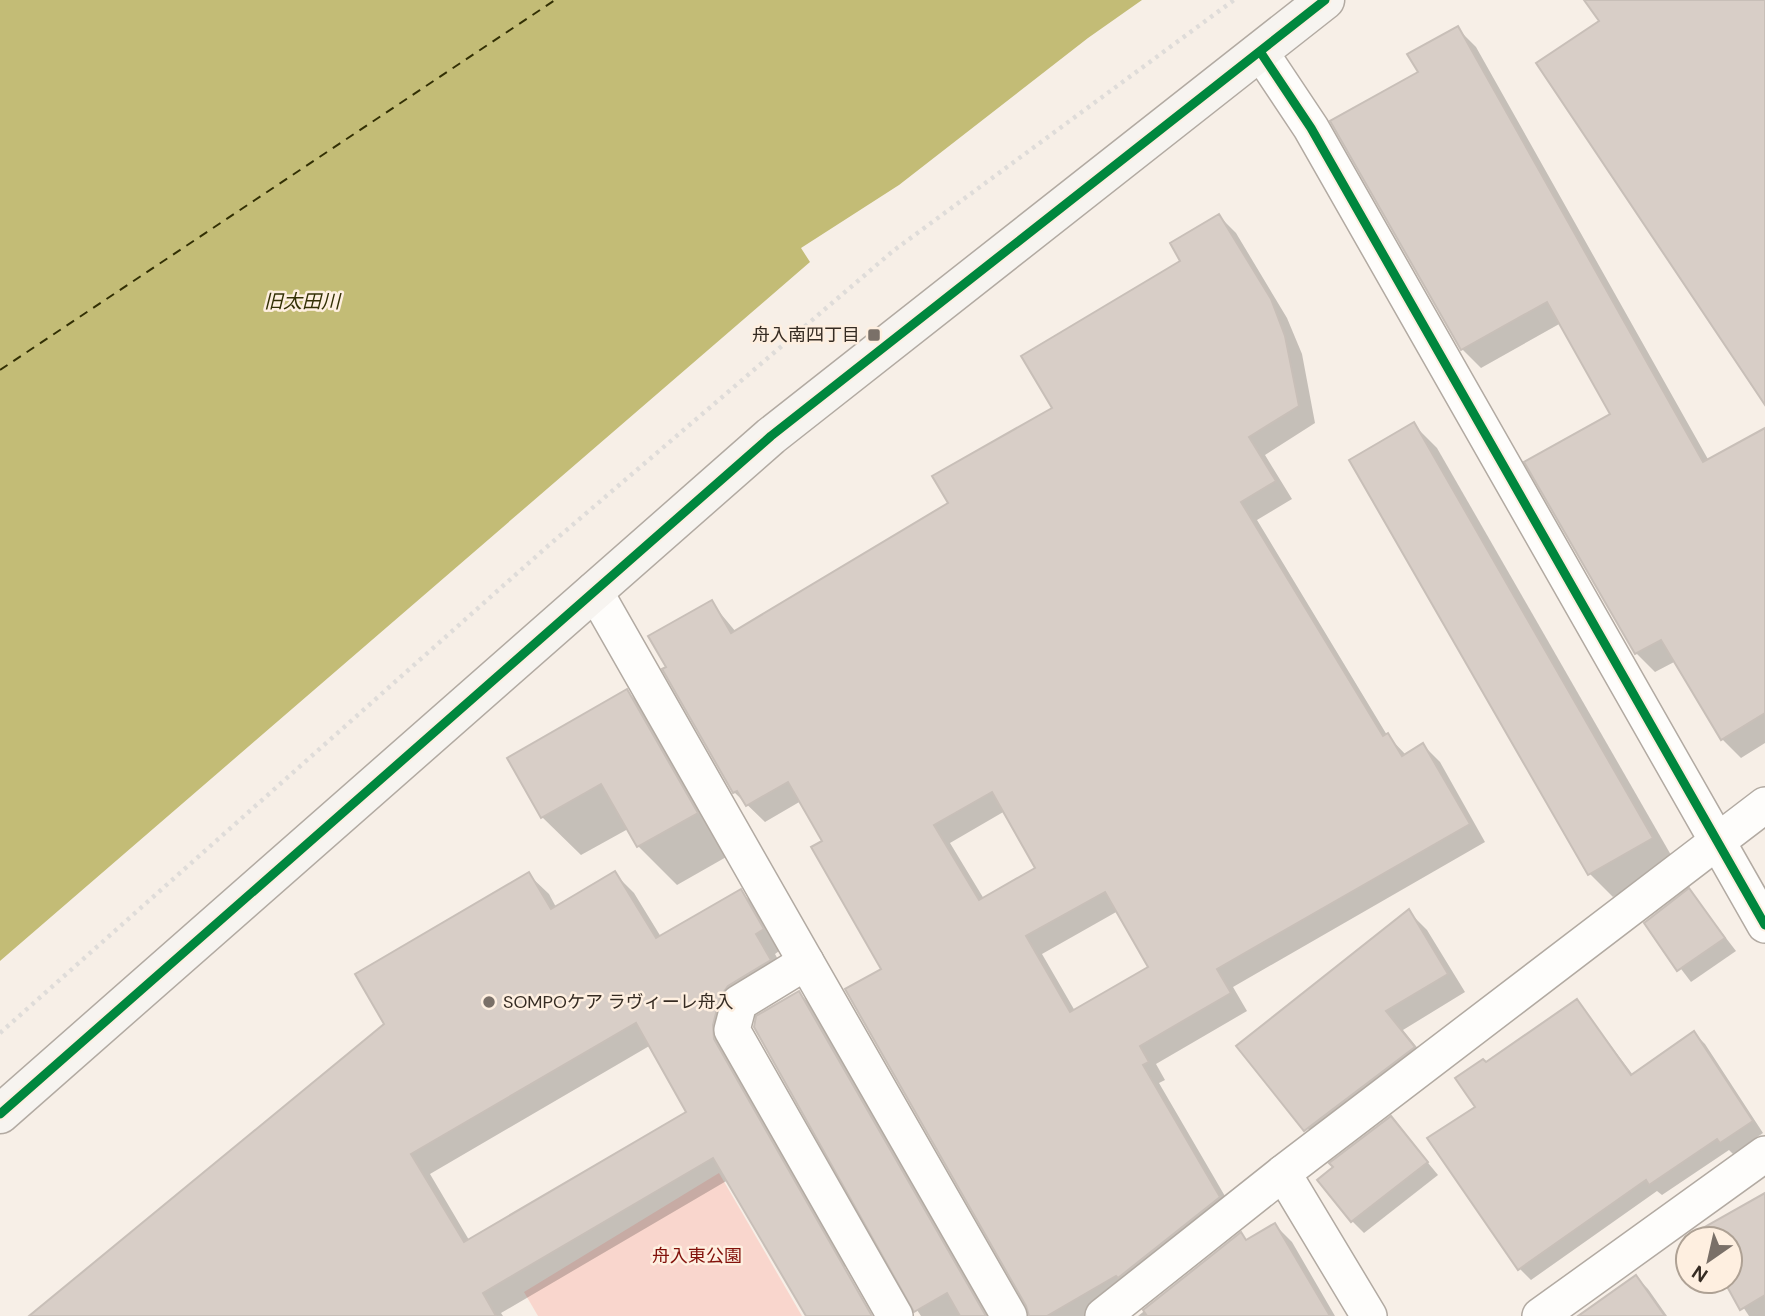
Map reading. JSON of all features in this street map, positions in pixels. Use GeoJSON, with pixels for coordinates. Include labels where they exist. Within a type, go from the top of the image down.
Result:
{"type":"FeatureCollection","features":[{"type":"Feature","properties":{"kind":"street"},"geometry":{"type":"LineString","coordinates":[[0,1114],[771,436],[1325,0]]}},
{"type":"Feature","properties":{"kind":"street"},"geometry":{"type":"LineString","coordinates":[[1261,53],[1311,128],[1765,925]]}},
{"type":"Feature","properties":{"kind":"street"},"geometry":{"type":"LineString","coordinates":[[594,590],[1009,1316]]}},
{"type":"Feature","properties":{"kind":"street"},"geometry":{"type":"LineString","coordinates":[[1103,1316],[1283,1173],[1765,805]]}},
{"type":"Feature","properties":{"kind":"street"},"geometry":{"type":"LineString","coordinates":[[806,962],[738,1003],[732,1030],[895,1316]]}},
{"type":"Feature","properties":{"kind":"street"},"geometry":{"type":"LineString","coordinates":[[1540,1316],[1765,1154]]}},
{"type":"Feature","properties":{"kind":"street"},"geometry":{"type":"LineString","coordinates":[[1283,1173],[1369,1316]]}},
{"type":"Feature","properties":{"kind":"path"},"geometry":{"type":"LineString","coordinates":[[0,1033],[539,554],[893,251],[1234,0]]}},
{"type":"Feature","properties":{"kind":"green space","name":"舟入東公園"},"geometry":{"type":"Polygon","coordinates":[[[719,1173],[802,1316],[538,1316],[524,1292],[719,1173]]]}},
{"type":"Feature","properties":{"kind":"water","name":"旧太田川"},"geometry":{"type":"Polygon","coordinates":[[[0,0],[1142,0],[1088,38],[899,185],[801,248],[810,262],[0,961],[0,0]]]}},
{"type":"Feature","properties":{"kind":"building"},"geometry":{"type":"Polygon","coordinates":[[[1584,0],[1765,0],[1765,405],[1536,63],[1599,21],[1584,0]]]}},
{"type":"Feature","properties":{"kind":"building"},"geometry":{"type":"Polygon","coordinates":[[[1458,26],[1703,462],[1765,428],[1765,713],[1721,740],[1661,640],[1635,654],[1524,462],[1610,414],[1547,302],[1461,350],[1330,121],[1418,72],[1407,54],[1458,26]]]}},
{"type":"Feature","properties":{"kind":"building"},"geometry":{"type":"Polygon","coordinates":[[[1219,214],[1271,299],[1285,336],[1299,406],[1249,437],[1276,481],[1241,502],[1383,736],[1388,733],[1402,756],[1423,743],[1470,824],[1217,969],[1231,993],[1140,1046],[1149,1062],[1143,1065],[1220,1197],[1118,1278],[1116,1276],[1047,1316],[1029,1316],[1026,1306],[845,989],[881,969],[811,847],[822,841],[788,782],[746,806],[737,791],[733,793],[662,669],[666,667],[648,636],[712,600],[731,633],[948,503],[932,476],[1052,408],[1021,356],[1180,261],[1170,243],[1219,214]],[[992,792],[934,825],[979,900],[1035,868],[992,792]],[[1105,892],[1026,936],[1070,1012],[1148,967],[1105,892]]]}},
{"type":"Feature","properties":{"kind":"building"},"geometry":{"type":"Polygon","coordinates":[[[1414,422],[1653,838],[1588,875],[1349,460],[1414,422]]]}},
{"type":"Feature","properties":{"kind":"building"},"geometry":{"type":"Polygon","coordinates":[[[627,689],[698,813],[637,847],[601,784],[541,818],[507,758],[627,689]]]}},
{"type":"Feature","properties":{"kind":"building"},"geometry":{"type":"Polygon","coordinates":[[[615,871],[656,938],[741,889],[764,929],[756,934],[771,960],[728,986],[720,997],[713,1025],[714,1039],[872,1316],[806,1316],[713,1158],[483,1293],[496,1316],[29,1316],[384,1024],[355,974],[529,872],[551,909],[615,871]],[[636,1023],[411,1154],[464,1242],[686,1112],[636,1023]]]}},
{"type":"Feature","properties":{"kind":"building"},"geometry":{"type":"Polygon","coordinates":[[[1689,888],[1725,938],[1677,971],[1644,923],[1689,888]]]}},
{"type":"Feature","properties":{"kind":"building"},"geometry":{"type":"Polygon","coordinates":[[[1409,909],[1448,974],[1386,1011],[1415,1047],[1304,1131],[1236,1046],[1409,909]]]}},
{"type":"Feature","properties":{"kind":"building"},"geometry":{"type":"Polygon","coordinates":[[[799,991],[986,1316],[960,1316],[947,1293],[914,1312],[754,1027],[756,1016],[799,991]]]}},
{"type":"Feature","properties":{"kind":"building"},"geometry":{"type":"Polygon","coordinates":[[[1577,999],[1631,1075],[1694,1031],[1753,1121],[1720,1143],[1717,1139],[1649,1185],[1646,1180],[1518,1270],[1427,1138],[1475,1107],[1455,1078],[1483,1059],[1486,1062],[1577,999]]]}},
{"type":"Feature","properties":{"kind":"building"},"geometry":{"type":"Polygon","coordinates":[[[1391,1116],[1428,1162],[1351,1222],[1317,1180],[1333,1167],[1329,1163],[1391,1116]]]}},
{"type":"Feature","properties":{"kind":"building"},"geometry":{"type":"Polygon","coordinates":[[[1765,1193],[1765,1295],[1740,1310],[1732,1295],[1744,1295],[1744,1225],[1708,1225],[1765,1193]]]}},
{"type":"Feature","properties":{"kind":"building"},"geometry":{"type":"Polygon","coordinates":[[[1275,1223],[1330,1316],[1147,1316],[1143,1310],[1241,1232],[1246,1240],[1275,1223]]]}},
{"type":"Feature","properties":{"kind":"building"},"geometry":{"type":"Polygon","coordinates":[[[1636,1275],[1665,1316],[1578,1316],[1636,1275]]]}},
{"type":"Feature","properties":{"kind":"ferry route"},"geometry":{"type":"LineString","coordinates":[[0,370],[555,0]]}},
{"type":"Feature","properties":{"kind":"cycle path"},"geometry":{"type":"LineString","coordinates":[[0,1114],[771,436],[1325,0]]}},
{"type":"Feature","properties":{"kind":"cycle path"},"geometry":{"type":"LineString","coordinates":[[1261,53],[1311,128],[1765,925]]}},
{"type":"Feature","properties":{"kind":"place","name":"舟入南四丁目"},"geometry":{"type":"Point","coordinates":[874,335]}},
{"type":"Feature","properties":{"kind":"place","name":"SOMPOケア ラヴィーレ舟入"},"geometry":{"type":"Point","coordinates":[489,1002]}}]}
